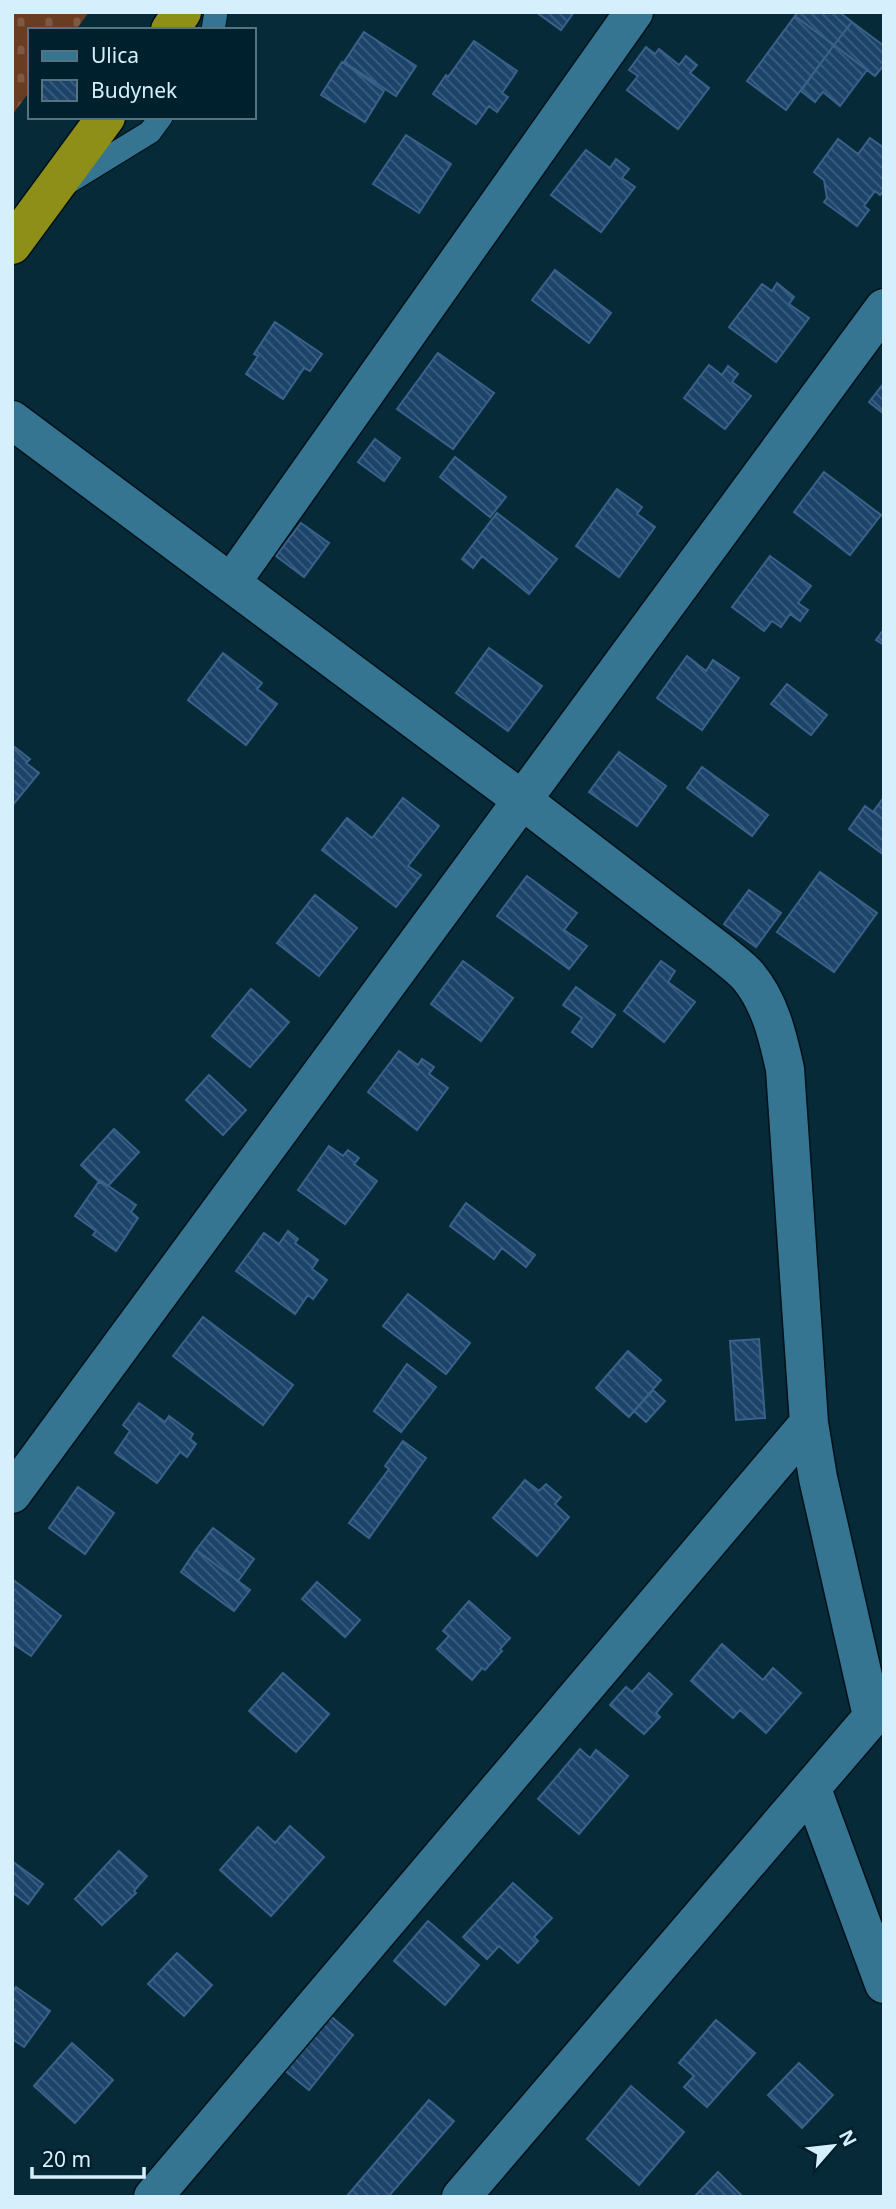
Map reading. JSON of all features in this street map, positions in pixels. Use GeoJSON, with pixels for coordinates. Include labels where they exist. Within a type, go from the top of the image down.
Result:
{"type":"FeatureCollection","features":[{"type":"Feature","properties":{"kind":"highway"},"geometry":{"type":"LineString","coordinates":[[171,28],[183,12]]}},
{"type":"Feature","properties":{"kind":"highway"},"geometry":{"type":"LineString","coordinates":[[12,246],[105,119]]}},
{"type":"Feature","properties":{"kind":"street"},"geometry":{"type":"LineString","coordinates":[[231,583],[634,12]]}},
{"type":"Feature","properties":{"kind":"street"},"geometry":{"type":"LineString","coordinates":[[12,1494],[884,308]]}},
{"type":"Feature","properties":{"kind":"street"},"geometry":{"type":"LineString","coordinates":[[12,420],[522,800],[723,954],[748,976],[766,1003],[778,1038],[785,1069],[809,1423],[818,1478],[878,1709],[460,2197]]}},
{"type":"Feature","properties":{"kind":"street"},"geometry":{"type":"LineString","coordinates":[[153,2197],[809,1423]]}},
{"type":"Feature","properties":{"kind":"street"},"geometry":{"type":"LineString","coordinates":[[812,1788],[884,1984]]}},
{"type":"Feature","properties":{"kind":"lane"},"geometry":{"type":"LineString","coordinates":[[52,192],[150,132],[160,119]]}},
{"type":"Feature","properties":{"kind":"green space"},"geometry":{"type":"Polygon","coordinates":[[[12,12],[89,12],[77,28],[28,28],[28,94],[12,115],[12,12]]]}},
{"type":"Feature","properties":{"kind":"building"},"geometry":{"type":"Polygon","coordinates":[[[536,12],[574,12],[561,30],[536,12]]]}},
{"type":"Feature","properties":{"kind":"building"},"geometry":{"type":"Polygon","coordinates":[[[798,12],[839,12],[852,22],[834,45],[795,16],[798,12]]]}},
{"type":"Feature","properties":{"kind":"building"},"geometry":{"type":"Polygon","coordinates":[[[795,16],[834,45],[786,110],[747,81],[795,16]]]}},
{"type":"Feature","properties":{"kind":"building"},"geometry":{"type":"Polygon","coordinates":[[[852,22],[884,46],[884,65],[875,76],[834,45],[852,22]]]}},
{"type":"Feature","properties":{"kind":"building"},"geometry":{"type":"Polygon","coordinates":[[[364,32],[416,66],[396,96],[344,62],[364,32]]]}},
{"type":"Feature","properties":{"kind":"building"},"geometry":{"type":"Polygon","coordinates":[[[474,41],[517,71],[502,93],[508,97],[497,112],[489,106],[476,124],[433,94],[474,41]]]}},
{"type":"Feature","properties":{"kind":"building"},"geometry":{"type":"Polygon","coordinates":[[[834,45],[867,70],[840,106],[823,92],[815,102],[801,91],[834,45]]]}},
{"type":"Feature","properties":{"kind":"building"},"geometry":{"type":"Polygon","coordinates":[[[646,47],[655,54],[659,49],[679,65],[686,56],[697,65],[690,73],[709,88],[678,129],[627,90],[638,76],[629,70],[646,47]]]}},
{"type":"Feature","properties":{"kind":"building"},"geometry":{"type":"Polygon","coordinates":[[[342,62],[384,91],[365,122],[321,95],[342,62]]]}},
{"type":"Feature","properties":{"kind":"building"},"geometry":{"type":"Polygon","coordinates":[[[406,135],[451,164],[419,213],[373,184],[406,135]]]}},
{"type":"Feature","properties":{"kind":"building"},"geometry":{"type":"Polygon","coordinates":[[[870,138],[884,148],[884,190],[880,195],[875,191],[864,206],[869,210],[857,226],[824,202],[827,198],[824,180],[814,172],[838,139],[858,154],[870,138]]]}},
{"type":"Feature","properties":{"kind":"building"},"geometry":{"type":"Polygon","coordinates":[[[586,150],[610,168],[616,159],[629,169],[622,178],[635,187],[601,232],[551,195],[586,150]]]}},
{"type":"Feature","properties":{"kind":"building"},"geometry":{"type":"Polygon","coordinates":[[[555,270],[611,313],[589,343],[532,300],[555,270]]]}},
{"type":"Feature","properties":{"kind":"building"},"geometry":{"type":"Polygon","coordinates":[[[777,283],[794,297],[789,304],[809,318],[776,362],[729,327],[762,284],[772,291],[777,283]]]}},
{"type":"Feature","properties":{"kind":"building"},"geometry":{"type":"Polygon","coordinates":[[[275,322],[322,354],[310,371],[304,368],[283,399],[246,374],[258,356],[254,354],[275,322]]]}},
{"type":"Feature","properties":{"kind":"building"},"geometry":{"type":"Polygon","coordinates":[[[438,353],[494,393],[453,449],[397,409],[438,353]]]}},
{"type":"Feature","properties":{"kind":"building"},"geometry":{"type":"Polygon","coordinates":[[[709,365],[722,375],[728,366],[738,374],[732,382],[751,396],[725,429],[684,398],[709,365]]]}},
{"type":"Feature","properties":{"kind":"building"},"geometry":{"type":"Polygon","coordinates":[[[884,383],[884,414],[869,402],[884,383]]]}},
{"type":"Feature","properties":{"kind":"building"},"geometry":{"type":"Polygon","coordinates":[[[375,439],[400,458],[384,481],[358,462],[375,439]]]}},
{"type":"Feature","properties":{"kind":"building"},"geometry":{"type":"Polygon","coordinates":[[[455,457],[506,497],[490,517],[440,477],[455,457]]]}},
{"type":"Feature","properties":{"kind":"building"},"geometry":{"type":"Polygon","coordinates":[[[824,472],[881,515],[850,555],[794,512],[824,472]]]}},
{"type":"Feature","properties":{"kind":"building"},"geometry":{"type":"Polygon","coordinates":[[[617,489],[642,507],[637,514],[655,527],[619,577],[576,546],[617,489]]]}},
{"type":"Feature","properties":{"kind":"building"},"geometry":{"type":"Polygon","coordinates":[[[497,513],[557,559],[529,594],[482,556],[473,568],[462,559],[497,513]]]}},
{"type":"Feature","properties":{"kind":"building"},"geometry":{"type":"Polygon","coordinates":[[[301,523],[329,543],[304,577],[276,556],[301,523]]]}},
{"type":"Feature","properties":{"kind":"building"},"geometry":{"type":"Polygon","coordinates":[[[770,556],[811,586],[798,603],[808,610],[800,621],[790,614],[781,627],[772,621],[764,631],[732,607],[770,556]]]}},
{"type":"Feature","properties":{"kind":"building"},"geometry":{"type":"Polygon","coordinates":[[[884,629],[884,645],[876,640],[884,629]]]}},
{"type":"Feature","properties":{"kind":"building"},"geometry":{"type":"Polygon","coordinates":[[[489,648],[542,686],[508,731],[456,693],[489,648]]]}},
{"type":"Feature","properties":{"kind":"building"},"geometry":{"type":"Polygon","coordinates":[[[223,653],[262,683],[257,689],[277,704],[246,745],[188,700],[223,653]]]}},
{"type":"Feature","properties":{"kind":"building"},"geometry":{"type":"Polygon","coordinates":[[[687,656],[706,671],[713,660],[739,678],[702,730],[657,698],[687,656]]]}},
{"type":"Feature","properties":{"kind":"building"},"geometry":{"type":"Polygon","coordinates":[[[787,684],[827,715],[811,735],[771,704],[787,684]]]}},
{"type":"Feature","properties":{"kind":"building"},"geometry":{"type":"Polygon","coordinates":[[[12,745],[30,759],[26,763],[39,773],[12,806],[12,745]]]}},
{"type":"Feature","properties":{"kind":"building"},"geometry":{"type":"Polygon","coordinates":[[[619,752],[666,786],[637,826],[589,792],[619,752]]]}},
{"type":"Feature","properties":{"kind":"building"},"geometry":{"type":"Polygon","coordinates":[[[702,767],[768,815],[752,836],[687,788],[702,767]]]}},
{"type":"Feature","properties":{"kind":"building"},"geometry":{"type":"Polygon","coordinates":[[[884,797],[884,820],[873,812],[884,797]]]}},
{"type":"Feature","properties":{"kind":"building"},"geometry":{"type":"Polygon","coordinates":[[[403,798],[439,826],[408,866],[421,875],[396,907],[322,850],[347,818],[372,838],[403,798]]]}},
{"type":"Feature","properties":{"kind":"building"},"geometry":{"type":"Polygon","coordinates":[[[865,806],[884,820],[884,855],[849,829],[865,806]]]}},
{"type":"Feature","properties":{"kind":"building"},"geometry":{"type":"Polygon","coordinates":[[[820,872],[877,913],[834,972],[777,932],[820,872]]]}},
{"type":"Feature","properties":{"kind":"building"},"geometry":{"type":"Polygon","coordinates":[[[527,876],[577,913],[564,930],[587,946],[569,969],[497,916],[527,876]]]}},
{"type":"Feature","properties":{"kind":"building"},"geometry":{"type":"Polygon","coordinates":[[[749,890],[781,913],[756,947],[724,924],[749,890]]]}},
{"type":"Feature","properties":{"kind":"building"},"geometry":{"type":"Polygon","coordinates":[[[315,895],[357,928],[319,976],[277,943],[315,895]]]}},
{"type":"Feature","properties":{"kind":"building"},"geometry":{"type":"Polygon","coordinates":[[[463,961],[513,998],[481,1041],[431,1004],[463,961]]]}},
{"type":"Feature","properties":{"kind":"building"},"geometry":{"type":"Polygon","coordinates":[[[661,961],[675,971],[668,982],[695,1002],[664,1042],[624,1011],[661,961]]]}},
{"type":"Feature","properties":{"kind":"building"},"geometry":{"type":"Polygon","coordinates":[[[576,987],[615,1015],[592,1047],[572,1032],[582,1018],[563,1005],[576,987]]]}},
{"type":"Feature","properties":{"kind":"building"},"geometry":{"type":"Polygon","coordinates":[[[251,989],[289,1022],[250,1067],[212,1036],[251,989]]]}},
{"type":"Feature","properties":{"kind":"building"},"geometry":{"type":"Polygon","coordinates":[[[399,1051],[418,1065],[422,1059],[434,1067],[429,1074],[448,1088],[417,1130],[368,1092],[399,1051]]]}},
{"type":"Feature","properties":{"kind":"building"},"geometry":{"type":"Polygon","coordinates":[[[209,1075],[246,1110],[223,1135],[186,1100],[209,1075]]]}},
{"type":"Feature","properties":{"kind":"building"},"geometry":{"type":"Polygon","coordinates":[[[114,1129],[139,1152],[108,1186],[99,1182],[81,1165],[114,1129]]]}},
{"type":"Feature","properties":{"kind":"building"},"geometry":{"type":"Polygon","coordinates":[[[329,1146],[343,1156],[348,1150],[359,1158],[354,1164],[377,1181],[345,1224],[298,1190],[329,1146]]]}},
{"type":"Feature","properties":{"kind":"building"},"geometry":{"type":"Polygon","coordinates":[[[100,1180],[136,1205],[131,1212],[138,1218],[116,1251],[93,1235],[96,1231],[75,1216],[100,1180]]]}},
{"type":"Feature","properties":{"kind":"building"},"geometry":{"type":"Polygon","coordinates":[[[466,1203],[535,1255],[526,1267],[502,1248],[494,1259],[450,1226],[466,1203]]]}},
{"type":"Feature","properties":{"kind":"building"},"geometry":{"type":"Polygon","coordinates":[[[288,1231],[298,1239],[295,1243],[318,1260],[312,1269],[327,1280],[313,1299],[308,1295],[295,1314],[236,1271],[264,1233],[279,1244],[288,1231]]]}},
{"type":"Feature","properties":{"kind":"building"},"geometry":{"type":"Polygon","coordinates":[[[408,1294],[470,1343],[446,1374],[383,1326],[408,1294]]]}},
{"type":"Feature","properties":{"kind":"building"},"geometry":{"type":"Polygon","coordinates":[[[203,1317],[293,1385],[263,1425],[173,1356],[203,1317]]]}},
{"type":"Feature","properties":{"kind":"building"},"geometry":{"type":"Polygon","coordinates":[[[759,1339],[765,1418],[736,1420],[730,1341],[759,1339]]]}},
{"type":"Feature","properties":{"kind":"building"},"geometry":{"type":"Polygon","coordinates":[[[628,1351],[661,1380],[629,1417],[596,1388],[628,1351]]]}},
{"type":"Feature","properties":{"kind":"building"},"geometry":{"type":"Polygon","coordinates":[[[407,1364],[436,1387],[401,1432],[374,1411],[407,1364]]]}},
{"type":"Feature","properties":{"kind":"building"},"geometry":{"type":"Polygon","coordinates":[[[653,1390],[665,1401],[646,1422],[634,1411],[653,1390]]]}},
{"type":"Feature","properties":{"kind":"building"},"geometry":{"type":"Polygon","coordinates":[[[139,1403],[165,1422],[169,1416],[193,1434],[190,1439],[196,1444],[187,1457],[180,1452],[157,1483],[115,1453],[130,1431],[123,1425],[139,1403]]]}},
{"type":"Feature","properties":{"kind":"building"},"geometry":{"type":"Polygon","coordinates":[[[403,1441],[426,1458],[369,1538],[349,1523],[389,1469],[385,1466],[403,1441]]]}},
{"type":"Feature","properties":{"kind":"building"},"geometry":{"type":"Polygon","coordinates":[[[525,1480],[539,1491],[546,1484],[561,1497],[555,1504],[569,1517],[537,1556],[493,1518],[525,1480]]]}},
{"type":"Feature","properties":{"kind":"building"},"geometry":{"type":"Polygon","coordinates":[[[78,1487],[114,1513],[85,1554],[49,1528],[78,1487]]]}},
{"type":"Feature","properties":{"kind":"building"},"geometry":{"type":"Polygon","coordinates":[[[213,1528],[254,1559],[238,1581],[196,1550],[213,1528]]]}},
{"type":"Feature","properties":{"kind":"building"},"geometry":{"type":"Polygon","coordinates":[[[196,1550],[250,1590],[234,1611],[181,1572],[196,1550]]]}},
{"type":"Feature","properties":{"kind":"building"},"geometry":{"type":"Polygon","coordinates":[[[12,1579],[61,1616],[31,1656],[12,1643],[12,1579]]]}},
{"type":"Feature","properties":{"kind":"building"},"geometry":{"type":"Polygon","coordinates":[[[317,1582],[360,1620],[345,1637],[302,1599],[317,1582]]]}},
{"type":"Feature","properties":{"kind":"building"},"geometry":{"type":"Polygon","coordinates":[[[469,1601],[510,1638],[485,1670],[482,1668],[472,1680],[437,1649],[449,1636],[443,1631],[469,1601]]]}},
{"type":"Feature","properties":{"kind":"building"},"geometry":{"type":"Polygon","coordinates":[[[722,1644],[763,1680],[773,1668],[801,1693],[766,1733],[740,1710],[733,1718],[691,1681],[722,1644]]]}},
{"type":"Feature","properties":{"kind":"building"},"geometry":{"type":"Polygon","coordinates":[[[283,1673],[329,1714],[296,1752],[249,1711],[283,1673]]]}},
{"type":"Feature","properties":{"kind":"building"},"geometry":{"type":"Polygon","coordinates":[[[649,1673],[672,1694],[656,1713],[660,1717],[644,1734],[610,1705],[626,1687],[632,1692],[649,1673]]]}},
{"type":"Feature","properties":{"kind":"building"},"geometry":{"type":"Polygon","coordinates":[[[580,1749],[590,1758],[596,1750],[628,1776],[579,1834],[538,1799],[580,1749]]]}},
{"type":"Feature","properties":{"kind":"building"},"geometry":{"type":"Polygon","coordinates":[[[290,1826],[324,1857],[271,1916],[220,1870],[258,1827],[275,1843],[290,1826]]]}},
{"type":"Feature","properties":{"kind":"building"},"geometry":{"type":"Polygon","coordinates":[[[119,1851],[147,1876],[134,1891],[136,1893],[102,1925],[75,1899],[119,1851]]]}},
{"type":"Feature","properties":{"kind":"building"},"geometry":{"type":"Polygon","coordinates":[[[12,1861],[43,1884],[28,1904],[12,1892],[12,1861]]]}},
{"type":"Feature","properties":{"kind":"building"},"geometry":{"type":"Polygon","coordinates":[[[513,1883],[552,1918],[534,1937],[538,1941],[518,1963],[499,1946],[487,1959],[463,1937],[513,1883]]]}},
{"type":"Feature","properties":{"kind":"building"},"geometry":{"type":"Polygon","coordinates":[[[428,1921],[479,1965],[445,2005],[394,1961],[428,1921]]]}},
{"type":"Feature","properties":{"kind":"building"},"geometry":{"type":"Polygon","coordinates":[[[177,1953],[212,1985],[184,2016],[148,1984],[177,1953]]]}},
{"type":"Feature","properties":{"kind":"building"},"geometry":{"type":"Polygon","coordinates":[[[16,1987],[50,2011],[24,2047],[12,2039],[12,1993],[16,1987]]]}},
{"type":"Feature","properties":{"kind":"building"},"geometry":{"type":"Polygon","coordinates":[[[327,2013],[353,2035],[309,2090],[282,2068],[327,2013]]]}},
{"type":"Feature","properties":{"kind":"building"},"geometry":{"type":"Polygon","coordinates":[[[716,2020],[755,2053],[707,2107],[684,2087],[694,2076],[679,2063],[716,2020]]]}},
{"type":"Feature","properties":{"kind":"building"},"geometry":{"type":"Polygon","coordinates":[[[72,2043],[113,2080],[75,2123],[34,2086],[72,2043]]]}},
{"type":"Feature","properties":{"kind":"building"},"geometry":{"type":"Polygon","coordinates":[[[799,2063],[833,2095],[802,2128],[768,2095],[799,2063]]]}},
{"type":"Feature","properties":{"kind":"building"},"geometry":{"type":"Polygon","coordinates":[[[631,2086],[684,2132],[639,2185],[587,2139],[631,2086]]]}},
{"type":"Feature","properties":{"kind":"building"},"geometry":{"type":"Polygon","coordinates":[[[429,2100],[454,2121],[388,2197],[346,2197],[429,2100]]]}},
{"type":"Feature","properties":{"kind":"building"},"geometry":{"type":"Polygon","coordinates":[[[718,2172],[743,2197],[694,2197],[718,2172]]]}}]}
